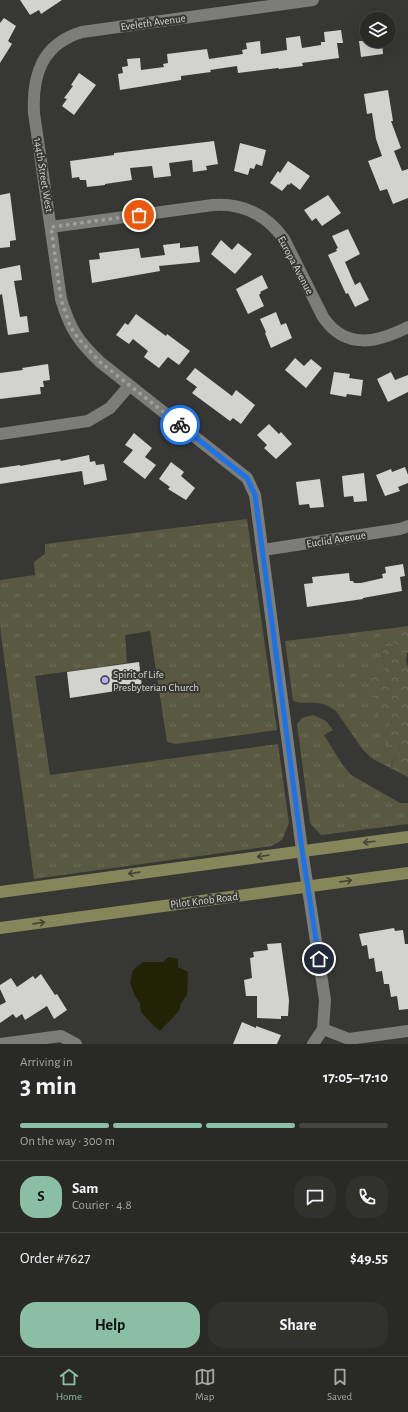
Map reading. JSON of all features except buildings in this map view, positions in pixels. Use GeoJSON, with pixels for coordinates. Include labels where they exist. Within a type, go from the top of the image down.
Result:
{"type":"FeatureCollection","features":[{"type":"Feature","properties":{"kind":"main road"},"geometry":{"type":"LineString","coordinates":[[0,892],[408,836]]}},
{"type":"Feature","properties":{"kind":"main road","name":"Pilot Knob Road"},"geometry":{"type":"LineString","coordinates":[[0,928],[408,873]]}},
{"type":"Feature","properties":{"kind":"street","name":"Eveleth Avenue"},"geometry":{"type":"LineString","coordinates":[[34,99],[35,86],[40,65],[54,48],[73,34],[313,0]]}},
{"type":"Feature","properties":{"kind":"street","name":"144th Street West"},"geometry":{"type":"LineString","coordinates":[[34,99],[34,113],[61,299],[70,326],[86,348],[100,362],[247,478],[255,495],[307,887],[325,1000],[323,1029],[313,1044]]}},
{"type":"Feature","properties":{"kind":"street","name":"Europa Avenue"},"geometry":{"type":"LineString","coordinates":[[51,227],[212,205],[226,204],[238,206],[261,216],[277,229],[284,238],[323,318],[328,325],[336,331],[353,339],[365,341],[387,337],[408,327]]}},
{"type":"Feature","properties":{"kind":"street"},"geometry":{"type":"LineString","coordinates":[[0,434],[88,421],[110,408],[129,386]]}},
{"type":"Feature","properties":{"kind":"street","name":"Euclid Avenue"},"geometry":{"type":"LineString","coordinates":[[263,550],[400,529],[408,526]]}},
{"type":"Feature","properties":{"kind":"street"},"geometry":{"type":"LineString","coordinates":[[323,1029],[349,1039],[408,1031]]}},
{"type":"Feature","properties":{"kind":"street"},"geometry":{"type":"LineString","coordinates":[[0,1044],[61,1036],[76,1044]]}},
{"type":"Feature","properties":{"kind":"green space"},"geometry":{"type":"Polygon","coordinates":[[[247,519],[277,730],[176,744],[167,742],[150,631],[125,635],[127,663],[35,676],[50,775],[278,744],[289,823],[282,840],[272,846],[34,879],[0,627],[0,580],[35,575],[34,562],[45,554],[45,544],[247,519]]]}},
{"type":"Feature","properties":{"kind":"green space"},"geometry":{"type":"Polygon","coordinates":[[[408,626],[408,652],[406,661],[408,667],[408,777],[390,768],[400,747],[386,744],[385,736],[392,720],[379,719],[369,681],[373,670],[385,672],[382,646],[393,646],[393,628],[408,626]]]}},
{"type":"Feature","properties":{"kind":"green space"},"geometry":{"type":"Polygon","coordinates":[[[393,628],[393,646],[382,646],[392,720],[385,736],[400,747],[390,768],[373,759],[363,750],[336,711],[322,704],[293,701],[285,641],[393,628]]]}},
{"type":"Feature","properties":{"kind":"green space"},"geometry":{"type":"Polygon","coordinates":[[[313,715],[326,721],[333,730],[324,735],[342,764],[351,775],[400,803],[408,803],[408,824],[321,835],[310,823],[297,724],[302,718],[313,715]]]}},
{"type":"Feature","properties":{"kind":"shaded area"},"geometry":{"type":"Polygon","coordinates":[[[169,957],[178,959],[178,967],[188,972],[187,995],[181,1003],[179,1011],[160,1031],[141,1012],[140,1003],[135,996],[130,982],[133,970],[143,962],[163,962],[169,957]]]}},
{"type":"Feature","properties":{"kind":"way so far"},"geometry":{"type":"LineString","coordinates":[[139,215],[51,227],[61,299],[70,326],[86,348],[100,362],[129,386],[180,425]]}},
{"type":"Feature","properties":{"kind":"place","name":"Spirit of Life Presbyterian Church"},"geometry":{"type":"Point","coordinates":[105,680]}},
{"type":"Feature","properties":{"kind":"route"},"geometry":{"type":"LineString","coordinates":[[180,425],[247,478],[255,495],[302,850],[319,959]]}}]}
